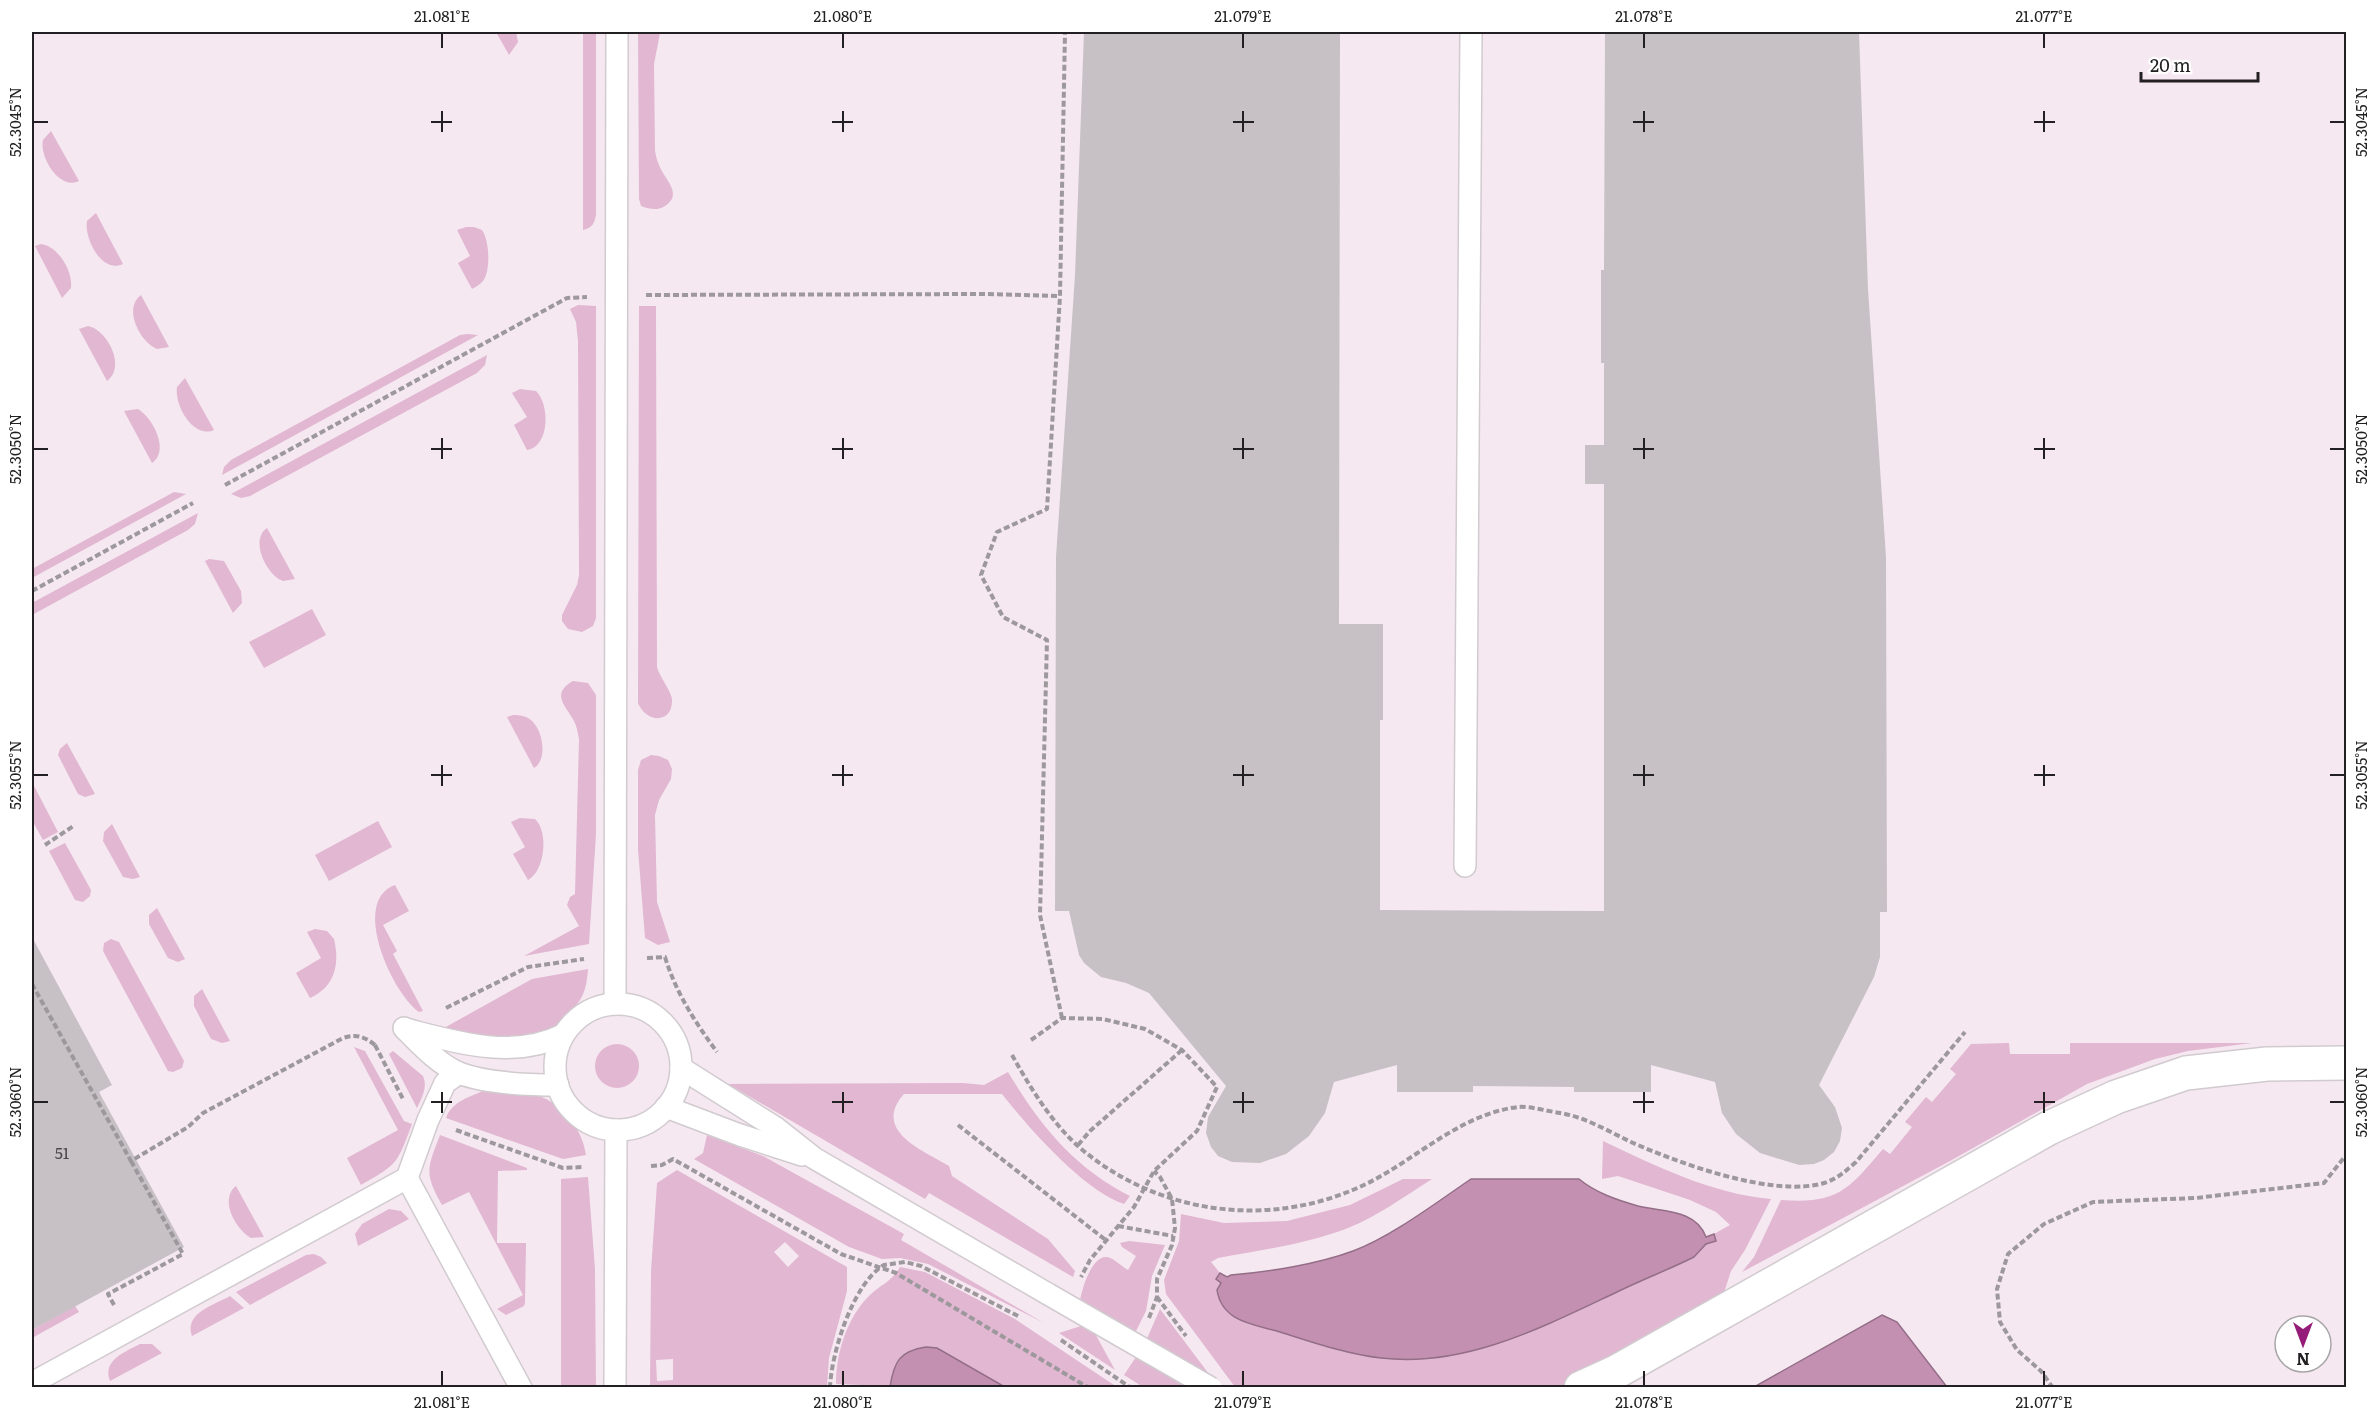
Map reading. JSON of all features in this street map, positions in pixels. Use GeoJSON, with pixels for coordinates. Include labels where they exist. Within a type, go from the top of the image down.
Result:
{"type":"FeatureCollection","features":[{"type":"Feature","properties":{"kind":"street"},"geometry":{"type":"LineString","coordinates":[[1581,1388],[1608,1380],[2049,1128],[2116,1097],[2186,1073],[2267,1064],[2346,1063]]}},
{"type":"Feature","properties":{"kind":"lane"},"geometry":{"type":"LineString","coordinates":[[615,1004],[617,32]]}},
{"type":"Feature","properties":{"kind":"lane"},"geometry":{"type":"LineString","coordinates":[[1466,866],[1471,32]]}},
{"type":"Feature","properties":{"kind":"lane"},"geometry":{"type":"LineString","coordinates":[[615,1004],[637,1006],[663,1023],[675,1040],[681,1068],[676,1090],[666,1107],[644,1124],[616,1130],[603,1128],[580,1117],[563,1097],[555,1068],[557,1051],[563,1035],[577,1018],[605,1005],[615,1004]]}},
{"type":"Feature","properties":{"kind":"lane"},"geometry":{"type":"LineString","coordinates":[[558,1085],[489,1079],[459,1073],[430,1054],[404,1028],[464,1045],[494,1047],[549,1042],[563,1035]]}},
{"type":"Feature","properties":{"kind":"lane"},"geometry":{"type":"LineString","coordinates":[[681,1068],[776,1128],[814,1158],[1210,1388]]}},
{"type":"Feature","properties":{"kind":"lane"},"geometry":{"type":"LineString","coordinates":[[32,1383],[407,1178],[428,1120],[445,1083],[459,1073]]}},
{"type":"Feature","properties":{"kind":"lane"},"geometry":{"type":"LineString","coordinates":[[666,1107],[740,1135],[814,1158]]}},
{"type":"Feature","properties":{"kind":"lane"},"geometry":{"type":"LineString","coordinates":[[615,1388],[616,1130]]}},
{"type":"Feature","properties":{"kind":"lane"},"geometry":{"type":"LineString","coordinates":[[407,1178],[521,1388]]}},
{"type":"Feature","properties":{"kind":"path"},"geometry":{"type":"LineString","coordinates":[[1062,1018],[1040,915],[1047,640],[1003,617],[981,576],[997,532],[1047,509],[1060,296],[1065,32]]}},
{"type":"Feature","properties":{"kind":"path"},"geometry":{"type":"LineString","coordinates":[[32,591],[193,503]]}},
{"type":"Feature","properties":{"kind":"path"},"geometry":{"type":"LineString","coordinates":[[45,845],[75,825]]}},
{"type":"Feature","properties":{"kind":"path"},"geometry":{"type":"LineString","coordinates":[[647,958],[665,957],[674,985],[685,1006],[720,1056]]}},
{"type":"Feature","properties":{"kind":"path"},"geometry":{"type":"LineString","coordinates":[[439,1011],[528,967],[589,958]]}},
{"type":"Feature","properties":{"kind":"path"},"geometry":{"type":"LineString","coordinates":[[32,984],[183,1254],[108,1294],[117,1310]]}},
{"type":"Feature","properties":{"kind":"path"},"geometry":{"type":"LineString","coordinates":[[1031,1040],[1062,1018],[1102,1019],[1145,1029],[1182,1050],[1217,1087],[1197,1131],[1154,1171],[1134,1208],[1090,1260],[1079,1280]]}},
{"type":"Feature","properties":{"kind":"path"},"geometry":{"type":"LineString","coordinates":[[1012,1054],[1052,1116],[1078,1145],[1106,1168],[1144,1189],[1192,1206],[1228,1210],[1271,1209],[1311,1203],[1365,1185],[1479,1116],[1520,1107],[1563,1113],[1597,1125],[1683,1164],[1744,1179],[1789,1186],[1826,1183],[1843,1174],[1856,1162],[1965,1032]]}},
{"type":"Feature","properties":{"kind":"path"},"geometry":{"type":"LineString","coordinates":[[131,1161],[188,1127],[203,1113],[354,1034],[367,1038],[375,1045],[406,1104]]}},
{"type":"Feature","properties":{"kind":"path"},"geometry":{"type":"LineString","coordinates":[[375,1045],[384,1041]]}},
{"type":"Feature","properties":{"kind":"path"},"geometry":{"type":"LineString","coordinates":[[1078,1145],[1090,1131],[1182,1050]]}},
{"type":"Feature","properties":{"kind":"path"},"geometry":{"type":"LineString","coordinates":[[958,1125],[1107,1241]]}},
{"type":"Feature","properties":{"kind":"path"},"geometry":{"type":"LineString","coordinates":[[455,1130],[563,1168],[583,1167]]}},
{"type":"Feature","properties":{"kind":"path"},"geometry":{"type":"LineString","coordinates":[[2053,1388],[2041,1371],[2017,1350],[2000,1322],[1997,1289],[2008,1254],[2044,1224],[2093,1202],[2196,1198],[2324,1183],[2346,1155]]}},
{"type":"Feature","properties":{"kind":"path"},"geometry":{"type":"LineString","coordinates":[[651,1166],[662,1165],[674,1159],[841,1254],[896,1274],[1089,1388]]}},
{"type":"Feature","properties":{"kind":"path"},"geometry":{"type":"LineString","coordinates":[[1145,1327],[1154,1308],[1157,1297],[1157,1279],[1172,1245],[1173,1236],[1172,1199],[1160,1177],[1154,1171]]}},
{"type":"Feature","properties":{"kind":"path"},"geometry":{"type":"LineString","coordinates":[[1118,1226],[1173,1236]]}},
{"type":"Feature","properties":{"kind":"path"},"geometry":{"type":"LineString","coordinates":[[830,1388],[831,1371],[848,1316],[862,1289],[880,1268],[897,1262],[921,1266],[1024,1319]]}},
{"type":"Feature","properties":{"kind":"path"},"geometry":{"type":"LineString","coordinates":[[1054,1336],[1131,1388]]}},
{"type":"Feature","properties":{"kind":"shaded area"},"geometry":{"type":"Polygon","coordinates":[[[32,32],[2346,32],[2346,1387],[32,1387],[32,32]]]}},
{"type":"Feature","properties":{"kind":"shaded area"},"geometry":{"type":"Polygon","coordinates":[[[496,32],[516,32],[518,42],[509,55],[496,32]]]}},
{"type":"Feature","properties":{"kind":"shaded area"},"geometry":{"type":"Polygon","coordinates":[[[583,32],[596,32],[596,214],[592,225],[583,230],[583,32]]]}},
{"type":"Feature","properties":{"kind":"shaded area"},"geometry":{"type":"Polygon","coordinates":[[[638,32],[660,33],[654,64],[655,151],[661,170],[673,191],[673,196],[665,206],[656,209],[641,206],[639,199],[638,32]]]}},
{"type":"Feature","properties":{"kind":"shaded area"},"geometry":{"type":"Polygon","coordinates":[[[51,131],[79,181],[72,183],[64,181],[47,163],[43,140],[51,131]]]}},
{"type":"Feature","properties":{"kind":"shaded area"},"geometry":{"type":"Polygon","coordinates":[[[96,213],[123,264],[115,266],[108,264],[96,253],[88,237],[87,221],[96,213]]]}},
{"type":"Feature","properties":{"kind":"shaded area"},"geometry":{"type":"Polygon","coordinates":[[[466,227],[482,230],[488,252],[485,277],[472,289],[458,263],[470,256],[457,230],[466,227]]]}},
{"type":"Feature","properties":{"kind":"shaded area"},"geometry":{"type":"Polygon","coordinates":[[[41,244],[58,254],[70,274],[71,288],[62,298],[35,246],[41,244]]]}},
{"type":"Feature","properties":{"kind":"shaded area"},"geometry":{"type":"Polygon","coordinates":[[[141,295],[169,347],[157,349],[151,346],[140,333],[133,317],[133,308],[141,295]]]}},
{"type":"Feature","properties":{"kind":"shaded area"},"geometry":{"type":"Polygon","coordinates":[[[578,305],[596,306],[596,618],[593,626],[582,632],[568,629],[562,621],[562,615],[577,585],[579,575],[578,341],[576,322],[570,309],[578,305]]]}},
{"type":"Feature","properties":{"kind":"shaded area"},"geometry":{"type":"Polygon","coordinates":[[[639,306],[656,306],[657,667],[672,698],[668,714],[658,718],[647,714],[638,703],[639,306]]]}},
{"type":"Feature","properties":{"kind":"shaded area"},"geometry":{"type":"Polygon","coordinates":[[[88,326],[101,334],[112,349],[115,366],[113,374],[107,381],[79,329],[88,326]]]}},
{"type":"Feature","properties":{"kind":"shaded area"},"geometry":{"type":"Polygon","coordinates":[[[460,335],[478,335],[222,475],[224,467],[231,460],[460,335]]]}},
{"type":"Feature","properties":{"kind":"shaded area"},"geometry":{"type":"Polygon","coordinates":[[[487,355],[485,365],[477,373],[250,496],[241,498],[231,494],[487,355]]]}},
{"type":"Feature","properties":{"kind":"shaded area"},"geometry":{"type":"Polygon","coordinates":[[[185,378],[214,430],[199,430],[186,419],[177,394],[177,387],[185,378]]]}},
{"type":"Feature","properties":{"kind":"shaded area"},"geometry":{"type":"Polygon","coordinates":[[[520,389],[536,391],[544,405],[544,433],[535,447],[527,450],[514,425],[527,417],[512,393],[520,389]]]}},
{"type":"Feature","properties":{"kind":"shaded area"},"geometry":{"type":"Polygon","coordinates":[[[138,409],[144,413],[157,435],[160,451],[152,463],[124,411],[138,409]]]}},
{"type":"Feature","properties":{"kind":"shaded area"},"geometry":{"type":"Polygon","coordinates":[[[174,492],[186,494],[32,578],[32,569],[174,492]]]}},
{"type":"Feature","properties":{"kind":"shaded area"},"geometry":{"type":"Polygon","coordinates":[[[198,513],[195,524],[188,530],[32,615],[32,603],[198,513]]]}},
{"type":"Feature","properties":{"kind":"shaded area"},"geometry":{"type":"Polygon","coordinates":[[[267,528],[295,579],[283,581],[277,578],[266,565],[260,549],[260,541],[267,528]]]}},
{"type":"Feature","properties":{"kind":"shaded area"},"geometry":{"type":"Polygon","coordinates":[[[209,559],[224,561],[241,591],[242,603],[233,613],[205,561],[209,559]]]}},
{"type":"Feature","properties":{"kind":"shaded area"},"geometry":{"type":"Polygon","coordinates":[[[312,609],[326,635],[264,668],[249,642],[312,609]]]}},
{"type":"Feature","properties":{"kind":"shaded area"},"geometry":{"type":"Polygon","coordinates":[[[573,681],[588,683],[596,695],[596,834],[589,944],[524,956],[579,926],[567,905],[570,897],[575,894],[579,740],[575,723],[561,695],[566,686],[573,681]]]}},
{"type":"Feature","properties":{"kind":"shaded area"},"geometry":{"type":"Polygon","coordinates":[[[513,715],[529,719],[541,737],[541,759],[534,768],[507,717],[513,715]]]}},
{"type":"Feature","properties":{"kind":"shaded area"},"geometry":{"type":"Polygon","coordinates":[[[67,743],[95,794],[85,797],[78,794],[58,755],[60,749],[67,743]]]}},
{"type":"Feature","properties":{"kind":"shaded area"},"geometry":{"type":"Polygon","coordinates":[[[651,755],[668,760],[672,769],[671,779],[659,800],[655,815],[657,902],[670,942],[658,945],[645,938],[638,849],[638,770],[641,760],[651,755]]]}},
{"type":"Feature","properties":{"kind":"shaded area"},"geometry":{"type":"Polygon","coordinates":[[[32,782],[58,832],[43,840],[32,820],[32,782]]]}},
{"type":"Feature","properties":{"kind":"shaded area"},"geometry":{"type":"Polygon","coordinates":[[[520,818],[535,819],[542,833],[541,860],[534,875],[528,880],[513,854],[525,847],[511,822],[520,818]]]}},
{"type":"Feature","properties":{"kind":"shaded area"},"geometry":{"type":"Polygon","coordinates":[[[378,821],[392,847],[329,881],[315,855],[378,821]]]}},
{"type":"Feature","properties":{"kind":"shaded area"},"geometry":{"type":"Polygon","coordinates":[[[112,824],[140,877],[133,879],[123,877],[103,841],[104,832],[112,824]]]}},
{"type":"Feature","properties":{"kind":"shaded area"},"geometry":{"type":"Polygon","coordinates":[[[65,843],[91,890],[90,896],[83,902],[75,900],[49,851],[65,843]]]}},
{"type":"Feature","properties":{"kind":"shaded area"},"geometry":{"type":"Polygon","coordinates":[[[395,885],[409,911],[383,925],[397,951],[393,954],[423,1011],[419,1012],[408,1002],[388,968],[376,927],[376,909],[382,894],[395,885]]]}},
{"type":"Feature","properties":{"kind":"shaded area"},"geometry":{"type":"Polygon","coordinates":[[[157,908],[185,959],[178,962],[168,958],[149,924],[149,915],[157,908]]]}},
{"type":"Feature","properties":{"kind":"shaded area"},"geometry":{"type":"Polygon","coordinates":[[[315,929],[327,931],[334,939],[336,966],[325,988],[310,998],[296,973],[321,958],[307,932],[315,929]]]}},
{"type":"Feature","properties":{"kind":"shaded area"},"geometry":{"type":"Polygon","coordinates":[[[111,939],[119,942],[184,1061],[182,1068],[173,1072],[168,1071],[103,951],[104,943],[111,939]]]}},
{"type":"Feature","properties":{"kind":"shaded area"},"geometry":{"type":"Polygon","coordinates":[[[588,969],[586,985],[579,1001],[555,1028],[531,1035],[500,1037],[469,1034],[444,1028],[532,979],[588,969]]]}},
{"type":"Feature","properties":{"kind":"shaded area"},"geometry":{"type":"Polygon","coordinates":[[[202,989],[230,1041],[222,1043],[211,1039],[194,1006],[194,996],[202,989]]]}},
{"type":"Feature","properties":{"kind":"shaded area"},"geometry":{"type":"Polygon","coordinates":[[[2009,1043],[2010,1054],[2070,1054],[2070,1043],[2252,1043],[2188,1051],[2155,1059],[2087,1084],[1950,1161],[1742,1272],[1754,1257],[1781,1200],[1816,1199],[1840,1191],[1860,1175],[1883,1149],[1890,1154],[1912,1127],[1905,1122],[1926,1097],[1932,1102],[1956,1074],[1950,1069],[1971,1044],[2009,1043]]]}},
{"type":"Feature","properties":{"kind":"shaded area"},"geometry":{"type":"Polygon","coordinates":[[[617,1044],[632,1051],[639,1066],[632,1081],[617,1088],[602,1081],[595,1066],[602,1051],[617,1044]]]}},
{"type":"Feature","properties":{"kind":"shaded area"},"geometry":{"type":"Polygon","coordinates":[[[354,1047],[365,1051],[404,1121],[412,1124],[395,1162],[361,1185],[347,1158],[398,1130],[354,1047]]]}},
{"type":"Feature","properties":{"kind":"shaded area"},"geometry":{"type":"Polygon","coordinates":[[[393,1051],[423,1076],[425,1088],[417,1108],[389,1054],[393,1051]]]}},
{"type":"Feature","properties":{"kind":"shaded area"},"geometry":{"type":"Polygon","coordinates":[[[1008,1072],[1033,1110],[1060,1143],[1091,1172],[1130,1196],[1124,1204],[1108,1197],[1075,1172],[1041,1140],[1002,1094],[904,1094],[895,1107],[894,1119],[897,1129],[915,1146],[949,1166],[952,1176],[1048,1239],[1075,1271],[1073,1277],[929,1193],[925,1199],[728,1084],[963,1083],[984,1085],[1008,1072]]]}},
{"type":"Feature","properties":{"kind":"shaded area"},"geometry":{"type":"Polygon","coordinates":[[[485,1090],[521,1092],[552,1102],[575,1125],[586,1155],[563,1159],[446,1118],[457,1104],[485,1090]]]}},
{"type":"Feature","properties":{"kind":"shaded area"},"geometry":{"type":"Polygon","coordinates":[[[440,1135],[527,1168],[527,1170],[498,1171],[497,1243],[526,1243],[525,1303],[524,1306],[506,1315],[497,1309],[523,1295],[469,1192],[442,1205],[432,1185],[430,1164],[440,1135]]]}},
{"type":"Feature","properties":{"kind":"shaded area"},"geometry":{"type":"Polygon","coordinates":[[[707,1135],[763,1156],[904,1234],[901,1240],[1044,1323],[928,1264],[900,1258],[882,1259],[849,1247],[694,1159],[703,1153],[707,1135]]]}},
{"type":"Feature","properties":{"kind":"shaded area"},"geometry":{"type":"Polygon","coordinates":[[[1603,1141],[1706,1185],[1771,1199],[1745,1250],[1731,1271],[1718,1311],[1688,1312],[1593,1388],[1235,1387],[1166,1294],[1164,1280],[1179,1241],[1181,1214],[1224,1223],[1287,1221],[1350,1205],[1403,1179],[1432,1179],[1381,1212],[1348,1228],[1300,1242],[1218,1258],[1211,1262],[1220,1273],[1216,1279],[1221,1283],[1217,1290],[1220,1301],[1232,1315],[1250,1324],[1356,1354],[1381,1358],[1443,1357],[1502,1342],[1559,1319],[1694,1257],[1706,1244],[1716,1241],[1714,1234],[1730,1225],[1716,1212],[1690,1200],[1618,1176],[1602,1179],[1603,1141]]]}},
{"type":"Feature","properties":{"kind":"shaded area"},"geometry":{"type":"Polygon","coordinates":[[[677,1170],[847,1267],[847,1291],[829,1358],[827,1387],[650,1387],[651,1271],[657,1183],[677,1170]],[[785,1242],[774,1252],[788,1267],[799,1256],[785,1242]],[[673,1359],[656,1360],[657,1381],[673,1380],[673,1359]]]}},
{"type":"Feature","properties":{"kind":"shaded area"},"geometry":{"type":"Polygon","coordinates":[[[588,1177],[595,1269],[596,1387],[561,1387],[561,1179],[588,1177]]]}},
{"type":"Feature","properties":{"kind":"shaded area"},"geometry":{"type":"Polygon","coordinates":[[[1471,1179],[1579,1179],[1600,1192],[1622,1201],[1686,1216],[1695,1221],[1706,1237],[1714,1234],[1716,1241],[1706,1244],[1694,1257],[1560,1319],[1502,1342],[1442,1357],[1381,1358],[1343,1351],[1240,1320],[1225,1309],[1220,1301],[1217,1290],[1221,1283],[1216,1279],[1220,1273],[1227,1277],[1277,1270],[1325,1260],[1353,1251],[1398,1228],[1471,1179]]]}},
{"type":"Feature","properties":{"kind":"shaded area"},"geometry":{"type":"Polygon","coordinates":[[[236,1186],[264,1237],[251,1238],[245,1234],[231,1214],[229,1198],[236,1186]]]}},
{"type":"Feature","properties":{"kind":"shaded area"},"geometry":{"type":"Polygon","coordinates":[[[389,1209],[401,1211],[409,1219],[358,1246],[355,1234],[362,1224],[389,1209]]]}},
{"type":"Feature","properties":{"kind":"shaded area"},"geometry":{"type":"Polygon","coordinates":[[[1129,1241],[1165,1245],[1152,1276],[1146,1311],[1133,1337],[1080,1302],[1088,1274],[1102,1258],[1110,1258],[1128,1270],[1136,1256],[1122,1247],[1120,1243],[1129,1241]]]}},
{"type":"Feature","properties":{"kind":"shaded area"},"geometry":{"type":"Polygon","coordinates":[[[314,1254],[327,1263],[250,1305],[236,1292],[306,1255],[314,1254]]]}},
{"type":"Feature","properties":{"kind":"shaded area"},"geometry":{"type":"Polygon","coordinates":[[[900,1267],[925,1272],[1015,1319],[1117,1387],[1005,1387],[937,1348],[926,1347],[917,1348],[903,1355],[895,1368],[890,1387],[836,1384],[838,1360],[844,1336],[855,1314],[870,1295],[890,1280],[900,1267]]]}},
{"type":"Feature","properties":{"kind":"shaded area"},"geometry":{"type":"Polygon","coordinates":[[[230,1296],[244,1308],[192,1336],[192,1321],[196,1316],[230,1296]]]}},
{"type":"Feature","properties":{"kind":"shaded area"},"geometry":{"type":"Polygon","coordinates":[[[75,1306],[79,1312],[32,1338],[32,1330],[75,1306]]]}},
{"type":"Feature","properties":{"kind":"shaded area"},"geometry":{"type":"Polygon","coordinates":[[[1160,1309],[1215,1382],[1145,1343],[1160,1309]]]}},
{"type":"Feature","properties":{"kind":"shaded area"},"geometry":{"type":"Polygon","coordinates":[[[1882,1315],[1897,1322],[1947,1387],[1754,1387],[1882,1315]]]}},
{"type":"Feature","properties":{"kind":"shaded area"},"geometry":{"type":"Polygon","coordinates":[[[1081,1326],[1092,1328],[1115,1370],[1059,1333],[1081,1326]]]}},
{"type":"Feature","properties":{"kind":"shaded area"},"geometry":{"type":"Polygon","coordinates":[[[140,1344],[152,1344],[162,1353],[110,1381],[108,1374],[112,1362],[140,1344]]]}},
{"type":"Feature","properties":{"kind":"shaded area"},"geometry":{"type":"Polygon","coordinates":[[[926,1347],[937,1348],[1005,1387],[890,1387],[899,1359],[910,1351],[926,1347]]]}},
{"type":"Feature","properties":{"kind":"shaded area"},"geometry":{"type":"Polygon","coordinates":[[[1138,1354],[1197,1387],[1143,1387],[1124,1375],[1138,1354]]]}},
{"type":"Feature","properties":{"kind":"building"},"geometry":{"type":"Polygon","coordinates":[[[1084,32],[1340,32],[1339,624],[1383,624],[1383,720],[1380,720],[1380,910],[1604,911],[1604,484],[1585,484],[1585,445],[1604,445],[1601,270],[1604,270],[1605,32],[1859,32],[1868,289],[1886,557],[1887,912],[1880,912],[1880,957],[1874,977],[1819,1085],[1835,1107],[1842,1128],[1840,1141],[1834,1152],[1824,1160],[1814,1164],[1799,1165],[1760,1153],[1736,1134],[1722,1113],[1715,1082],[1651,1065],[1651,1092],[1574,1092],[1574,1087],[1473,1086],[1473,1092],[1397,1092],[1397,1065],[1334,1082],[1325,1113],[1309,1136],[1286,1154],[1260,1163],[1232,1162],[1218,1156],[1211,1147],[1206,1133],[1208,1117],[1226,1086],[1149,993],[1126,983],[1101,977],[1084,963],[1079,955],[1069,911],[1055,911],[1056,557],[1075,275],[1084,32]]]}},
{"type":"Feature","properties":{"kind":"building"},"geometry":{"type":"Polygon","coordinates":[[[32,937],[112,1085],[99,1092],[184,1247],[32,1330],[32,937]]]}}]}
